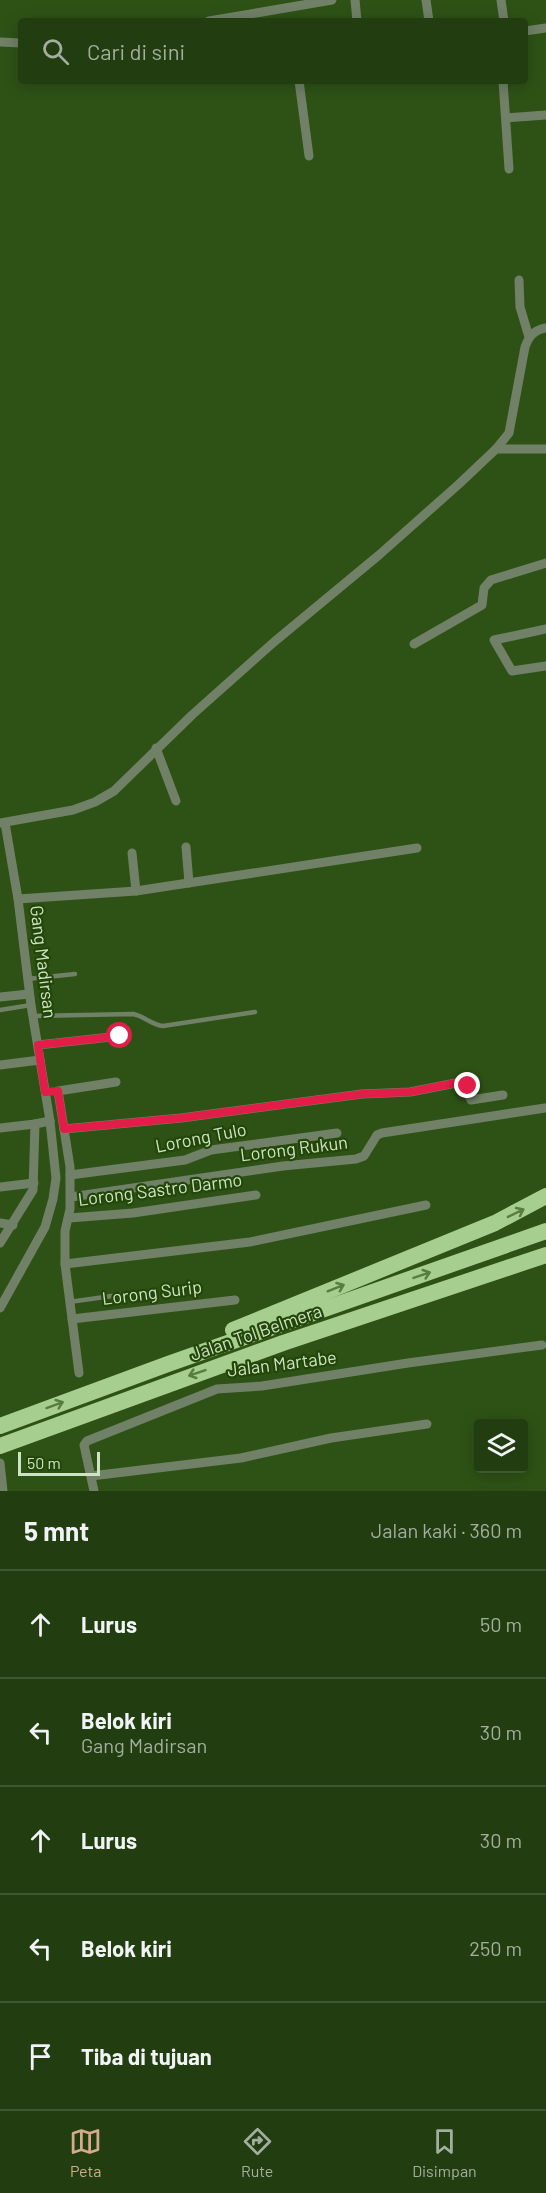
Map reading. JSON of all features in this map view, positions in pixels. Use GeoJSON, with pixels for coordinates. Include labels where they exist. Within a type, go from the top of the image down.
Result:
{"type":"FeatureCollection","features":[{"type":"Feature","properties":{"kind":"highway"},"geometry":{"type":"LineString","coordinates":[[168,1364],[233,1330],[495,1223],[546,1196]]}},
{"type":"Feature","properties":{"kind":"highway"},"geometry":{"type":"LineString","coordinates":[[168,1364],[546,1231]]}},
{"type":"Feature","properties":{"kind":"highway","name":"Jalan Tol Belmera"},"geometry":{"type":"LineString","coordinates":[[0,1446],[283,1343],[546,1257]]}},
{"type":"Feature","properties":{"kind":"highway","name":"Jalan Tol Belmera"},"geometry":{"type":"LineString","coordinates":[[0,1426],[168,1364]]}},
{"type":"Feature","properties":{"kind":"street"},"geometry":{"type":"LineString","coordinates":[[222,18],[290,3],[332,0]]}},
{"type":"Feature","properties":{"kind":"street"},"geometry":{"type":"LineString","coordinates":[[355,0],[357,18]]}},
{"type":"Feature","properties":{"kind":"street"},"geometry":{"type":"LineString","coordinates":[[426,0],[429,18]]}},
{"type":"Feature","properties":{"kind":"street"},"geometry":{"type":"LineString","coordinates":[[501,0],[504,18]]}},
{"type":"Feature","properties":{"kind":"street"},"geometry":{"type":"LineString","coordinates":[[528,30],[546,27]]}},
{"type":"Feature","properties":{"kind":"street"},"geometry":{"type":"LineString","coordinates":[[0,42],[18,43]]}},
{"type":"Feature","properties":{"kind":"street"},"geometry":{"type":"LineString","coordinates":[[299,84],[309,156]]}},
{"type":"Feature","properties":{"kind":"street"},"geometry":{"type":"LineString","coordinates":[[503,84],[509,169]]}},
{"type":"Feature","properties":{"kind":"street"},"geometry":{"type":"LineString","coordinates":[[506,118],[546,115]]}},
{"type":"Feature","properties":{"kind":"street"},"geometry":{"type":"LineString","coordinates":[[2,823],[73,810],[95,802],[114,791],[156,748],[274,642],[379,555],[496,449],[509,433],[512,423],[523,355],[529,337],[520,307],[519,280]]}},
{"type":"Feature","properties":{"kind":"street"},"geometry":{"type":"LineString","coordinates":[[529,337],[546,328]]}},
{"type":"Feature","properties":{"kind":"street"},"geometry":{"type":"LineString","coordinates":[[496,449],[546,449]]}},
{"type":"Feature","properties":{"kind":"street"},"geometry":{"type":"LineString","coordinates":[[414,644],[482,605],[484,588],[491,579],[546,562]]}},
{"type":"Feature","properties":{"kind":"street"},"geometry":{"type":"LineString","coordinates":[[546,629],[494,640],[512,671],[546,666]]}},
{"type":"Feature","properties":{"kind":"street"},"geometry":{"type":"LineString","coordinates":[[156,748],[176,801]]}},
{"type":"Feature","properties":{"kind":"street","name":"Gang Madirsan"},"geometry":{"type":"LineString","coordinates":[[0,1308],[45,1227],[56,1178],[50,1121],[29,994],[18,898],[2,823]]}},
{"type":"Feature","properties":{"kind":"street"},"geometry":{"type":"LineString","coordinates":[[186,847],[189,884]]}},
{"type":"Feature","properties":{"kind":"street"},"geometry":{"type":"LineString","coordinates":[[18,898],[136,891],[417,848]]}},
{"type":"Feature","properties":{"kind":"street"},"geometry":{"type":"LineString","coordinates":[[132,853],[136,891]]}},
{"type":"Feature","properties":{"kind":"street"},"geometry":{"type":"LineString","coordinates":[[0,997],[29,994]]}},
{"type":"Feature","properties":{"kind":"street"},"geometry":{"type":"LineString","coordinates":[[38,1045],[120,1036]]}},
{"type":"Feature","properties":{"kind":"street"},"geometry":{"type":"LineString","coordinates":[[0,1065],[40,1060]]}},
{"type":"Feature","properties":{"kind":"street"},"geometry":{"type":"LineString","coordinates":[[45,1092],[116,1082]]}},
{"type":"Feature","properties":{"kind":"street"},"geometry":{"type":"LineString","coordinates":[[64,1129],[181,1118],[362,1094],[410,1092],[461,1082],[468,1086],[471,1100],[503,1095]]}},
{"type":"Feature","properties":{"kind":"street"},"geometry":{"type":"LineString","coordinates":[[58,1091],[70,1175],[69,1218],[64,1241],[65,1264],[80,1373]]}},
{"type":"Feature","properties":{"kind":"street","name":"Lorong Rukun"},"geometry":{"type":"LineString","coordinates":[[70,1197],[283,1166],[356,1159],[364,1156],[377,1135],[382,1133],[545,1108]]}},
{"type":"Feature","properties":{"kind":"street"},"geometry":{"type":"LineString","coordinates":[[0,1128],[50,1121]]}},
{"type":"Feature","properties":{"kind":"street"},"geometry":{"type":"LineString","coordinates":[[0,1243],[27,1204],[33,1190],[35,1124]]}},
{"type":"Feature","properties":{"kind":"street","name":"Lorong Tulo"},"geometry":{"type":"LineString","coordinates":[[70,1175],[185,1160],[211,1150],[337,1133]]}},
{"type":"Feature","properties":{"kind":"street"},"geometry":{"type":"LineString","coordinates":[[0,1187],[34,1183]]}},
{"type":"Feature","properties":{"kind":"street","name":"Lorong Sastro Darmo"},"geometry":{"type":"LineString","coordinates":[[69,1218],[133,1213],[256,1195]]}},
{"type":"Feature","properties":{"kind":"street"},"geometry":{"type":"LineString","coordinates":[[65,1264],[250,1242],[426,1205]]}},
{"type":"Feature","properties":{"kind":"street"},"geometry":{"type":"LineString","coordinates":[[0,1223],[13,1225]]}},
{"type":"Feature","properties":{"kind":"street","name":"Lorong Surip"},"geometry":{"type":"LineString","coordinates":[[72,1319],[235,1300]]}},
{"type":"Feature","properties":{"kind":"street","name":"Jalan Martabe"},"geometry":{"type":"LineString","coordinates":[[94,1491],[84,1445],[87,1441],[217,1389],[272,1384],[542,1345]]}},
{"type":"Feature","properties":{"kind":"street"},"geometry":{"type":"LineString","coordinates":[[91,1476],[241,1458],[331,1438],[428,1424]]}},
{"type":"Feature","properties":{"kind":"street"},"geometry":{"type":"LineString","coordinates":[[0,1463],[2,1486]]}},
{"type":"Feature","properties":{"kind":"lane"},"geometry":{"type":"LineString","coordinates":[[27,979],[75,974]]}},
{"type":"Feature","properties":{"kind":"lane"},"geometry":{"type":"LineString","coordinates":[[0,1010],[31,1005]]}},
{"type":"Feature","properties":{"kind":"lane"},"geometry":{"type":"LineString","coordinates":[[33,1016],[133,1014],[144,1016],[158,1026],[163,1026],[255,1012]]}},
{"type":"Feature","properties":{"kind":"lane"},"geometry":{"type":"LineString","coordinates":[[69,1302],[126,1294]]}},
{"type":"Feature","properties":{"kind":"route"},"geometry":{"type":"LineString","coordinates":[[120,1036],[38,1045],[45,1092],[58,1091],[64,1129],[181,1118],[362,1094],[410,1092],[461,1082],[468,1086]]}}]}
